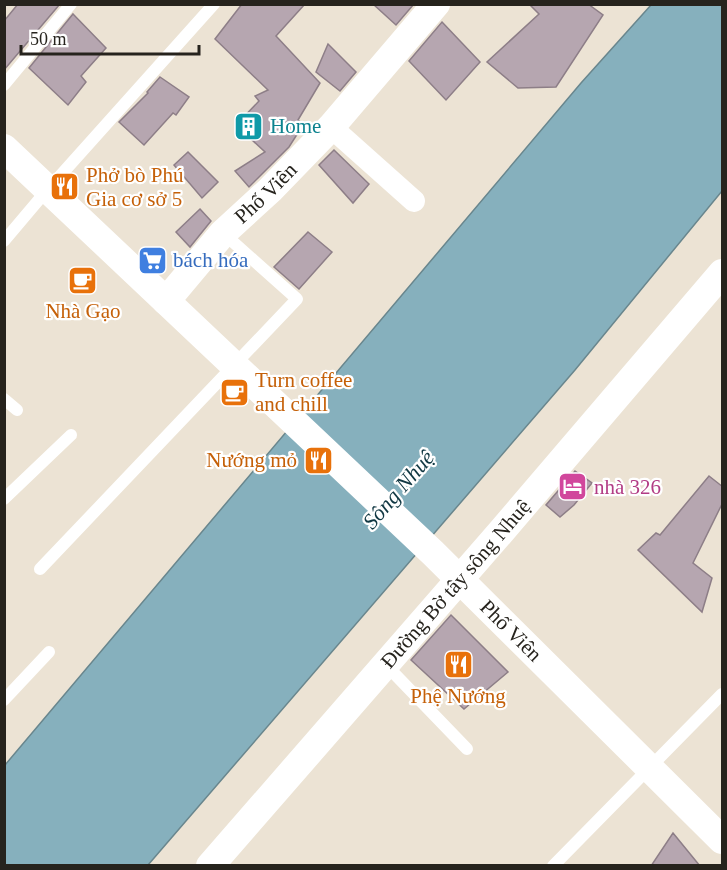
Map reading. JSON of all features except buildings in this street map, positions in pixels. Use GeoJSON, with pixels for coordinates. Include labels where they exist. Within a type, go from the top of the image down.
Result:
{"type":"FeatureCollection","features":[{"type":"Feature","properties":{"kind":"street","name":"Phố Viên"},"geometry":{"type":"LineString","coordinates":[[166,300],[224,233],[270,190],[331,127],[436,4]]}},
{"type":"Feature","properties":{"kind":"street"},"geometry":{"type":"LineString","coordinates":[[331,127],[414,201]]}},
{"type":"Feature","properties":{"kind":"street","name":"Phố Viên"},"geometry":{"type":"LineString","coordinates":[[4,148],[433,553],[723,840]]}},
{"type":"Feature","properties":{"kind":"street","name":"Đường Bờ tây sông Nhuệ"},"geometry":{"type":"LineString","coordinates":[[210,866],[720,280]]}},
{"type":"Feature","properties":{"kind":"lane"},"geometry":{"type":"LineString","coordinates":[[4,85],[71,4]]}},
{"type":"Feature","properties":{"kind":"lane"},"geometry":{"type":"LineString","coordinates":[[4,242],[42,196],[50,190],[214,4]]}},
{"type":"Feature","properties":{"kind":"lane"},"geometry":{"type":"LineString","coordinates":[[40,570],[297,299],[224,233]]}},
{"type":"Feature","properties":{"kind":"lane"},"geometry":{"type":"LineString","coordinates":[[4,399],[17,410]]}},
{"type":"Feature","properties":{"kind":"lane"},"geometry":{"type":"LineString","coordinates":[[4,499],[70,435]]}},
{"type":"Feature","properties":{"kind":"lane"},"geometry":{"type":"LineString","coordinates":[[4,700],[48,652]]}},
{"type":"Feature","properties":{"kind":"lane"},"geometry":{"type":"LineString","coordinates":[[385,664],[467,749]]}},
{"type":"Feature","properties":{"kind":"lane"},"geometry":{"type":"LineString","coordinates":[[553,866],[723,694]]}},
{"type":"Feature","properties":{"kind":"water","name":"Sông Nhuệ"},"geometry":{"type":"Polygon","coordinates":[[[651,5],[722,5],[722,191],[575,370],[148,865],[5,866],[5,765],[581,83],[651,5]]]}},
{"type":"Feature","properties":{"kind":"place","name":"Home"},"geometry":{"type":"Point","coordinates":[249,126]}},
{"type":"Feature","properties":{"kind":"place","name":"Phở bò Phú Gia cơ sở 5"},"geometry":{"type":"Point","coordinates":[65,187]}},
{"type":"Feature","properties":{"kind":"place","name":"bách hóa"},"geometry":{"type":"Point","coordinates":[152,260]}},
{"type":"Feature","properties":{"kind":"place","name":"Nhà Gạo"},"geometry":{"type":"Point","coordinates":[83,280]}},
{"type":"Feature","properties":{"kind":"place","name":"Turn coffee and chill"},"geometry":{"type":"Point","coordinates":[234,392]}},
{"type":"Feature","properties":{"kind":"place","name":"Nướng mỏ"},"geometry":{"type":"Point","coordinates":[318,460]}},
{"type":"Feature","properties":{"kind":"place","name":"nhà 326"},"geometry":{"type":"Point","coordinates":[573,487]}},
{"type":"Feature","properties":{"kind":"place","name":"Phệ Nướng"},"geometry":{"type":"Point","coordinates":[458,665]}}]}
